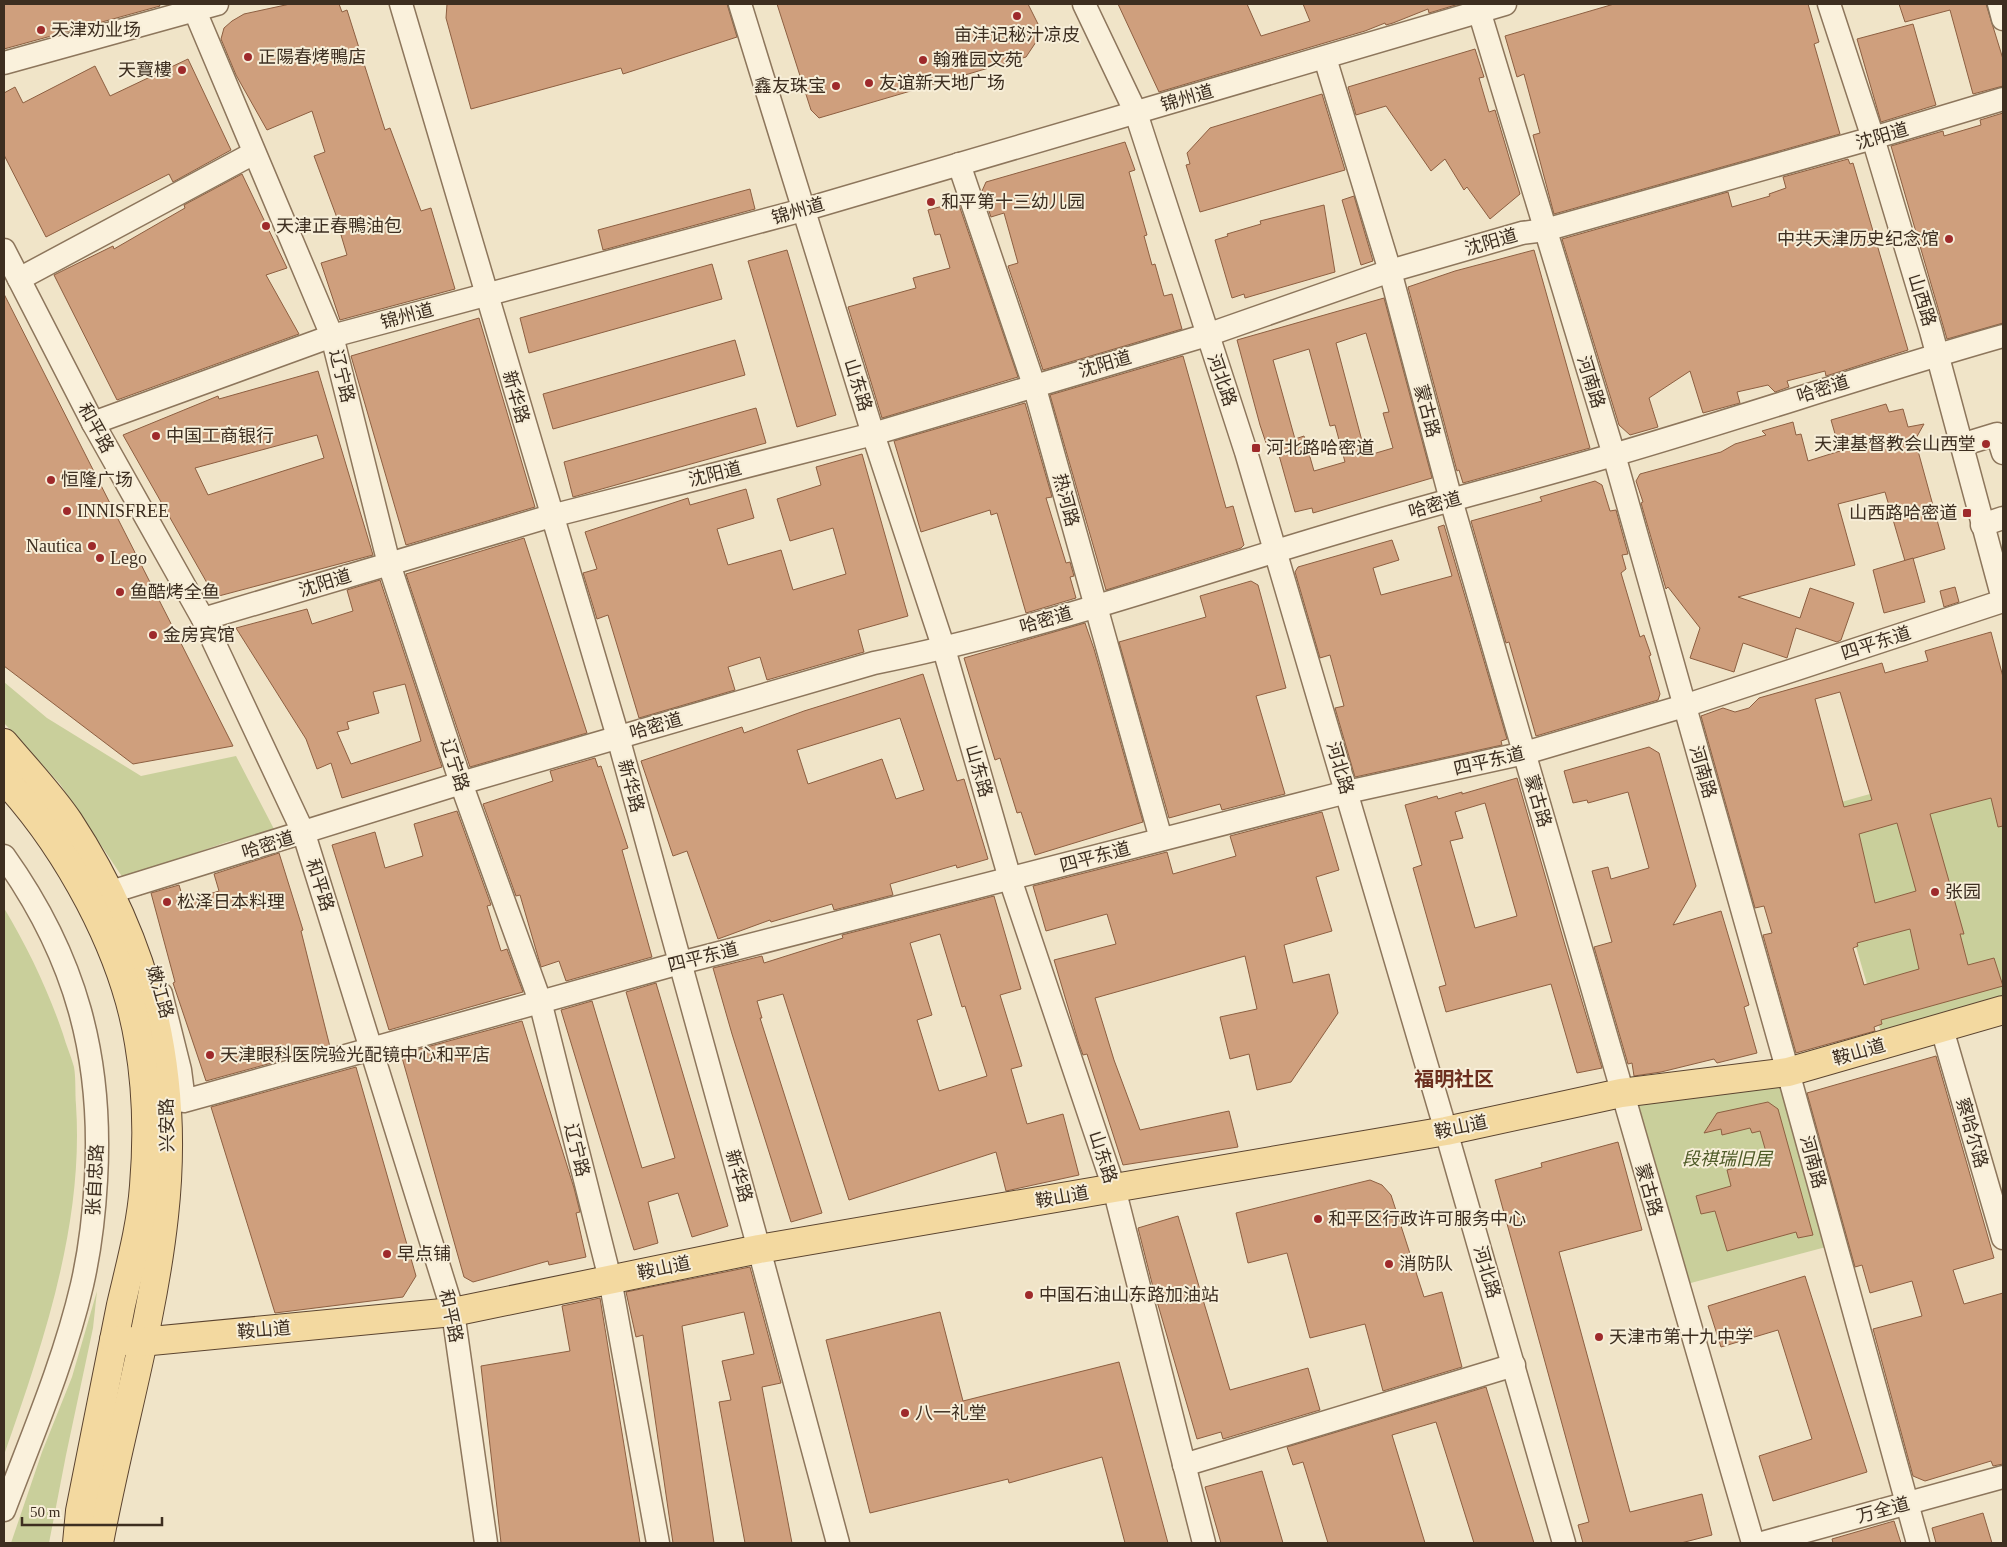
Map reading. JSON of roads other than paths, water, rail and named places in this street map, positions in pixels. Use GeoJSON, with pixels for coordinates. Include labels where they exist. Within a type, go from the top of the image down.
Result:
{"type":"FeatureCollection","features":[{"type":"Feature","properties":{"kind":"main road","name":"兴安路"},"geometry":{"type":"LineString","coordinates":[[4,743],[69,822],[100,898],[140,966],[159,1036],[167,1094],[169,1146],[165,1209],[149,1310],[99,1543]]}},
{"type":"Feature","properties":{"kind":"main road","name":"兴安路"},"geometry":{"type":"LineString","coordinates":[[4,779],[100,898],[106,933],[122,978],[139,1041],[145,1090],[144,1188],[136,1241],[80,1511],[77,1543]]}},
{"type":"Feature","properties":{"kind":"main road","name":"鞍山道"},"geometry":{"type":"LineString","coordinates":[[114,1340],[141,1342],[453,1312],[759,1248],[1446,1130],[1621,1093],[1788,1072],[2003,1010]]}},
{"type":"Feature","properties":{"kind":"street"},"geometry":{"type":"LineString","coordinates":[[4,63],[193,7],[217,4]]}},
{"type":"Feature","properties":{"kind":"street","name":"新华路"},"geometry":{"type":"LineString","coordinates":[[401,4],[551,516],[618,737],[838,1543]]}},
{"type":"Feature","properties":{"kind":"street","name":"山东路"},"geometry":{"type":"LineString","coordinates":[[740,4],[873,434],[944,649],[1010,879],[1114,1188],[1204,1543]]}},
{"type":"Feature","properties":{"kind":"street","name":"河北路"},"geometry":{"type":"LineString","coordinates":[[1084,4],[1136,113],[1277,551],[1564,1543]]}},
{"type":"Feature","properties":{"kind":"street","name":"锦州道"},"geometry":{"type":"LineString","coordinates":[[93,424],[332,336],[803,210],[1325,58],[1478,8],[1505,4]]}},
{"type":"Feature","properties":{"kind":"street","name":"山西路"},"geometry":{"type":"LineString","coordinates":[[1829,4],[1874,138],[1938,354],[2003,600]]}},
{"type":"Feature","properties":{"kind":"street"},"geometry":{"type":"LineString","coordinates":[[1999,4],[2003,19]]}},
{"type":"Feature","properties":{"kind":"street","name":"辽宁路"},"geometry":{"type":"LineString","coordinates":[[193,7],[332,336],[389,564],[460,783],[540,1001],[610,1279],[658,1543]]}},
{"type":"Feature","properties":{"kind":"street","name":"河南路"},"geometry":{"type":"LineString","coordinates":[[1478,8],[1614,455],[1788,1072],[1918,1543]]}},
{"type":"Feature","properties":{"kind":"street","name":"蒙古路"},"geometry":{"type":"LineString","coordinates":[[1325,58],[1390,271],[1451,500],[1621,1093],[1753,1543]]}},
{"type":"Feature","properties":{"kind":"street","name":"沈阳道"},"geometry":{"type":"LineString","coordinates":[[203,619],[551,516],[873,434],[1207,334],[1390,271],[1522,233],[1545,230],[1874,138],[2003,99]]}},
{"type":"Feature","properties":{"kind":"street"},"geometry":{"type":"LineString","coordinates":[[19,279],[254,154]]}},
{"type":"Feature","properties":{"kind":"street","name":"热河路"},"geometry":{"type":"LineString","coordinates":[[959,164],[1034,385],[1161,839]]}},
{"type":"Feature","properties":{"kind":"street","name":"和平路"},"geometry":{"type":"LineString","coordinates":[[4,250],[93,424],[203,619],[304,834],[453,1312],[486,1543]]}},
{"type":"Feature","properties":{"kind":"street","name":"哈密道"},"geometry":{"type":"LineString","coordinates":[[100,898],[460,783],[874,663],[944,649],[1096,607],[1277,551],[1614,455],[1938,354],[2003,336]]}},
{"type":"Feature","properties":{"kind":"street"},"geometry":{"type":"LineString","coordinates":[[1961,445],[1997,434],[2003,453]]}},
{"type":"Feature","properties":{"kind":"street"},"geometry":{"type":"LineString","coordinates":[[1982,525],[2003,518]]}},
{"type":"Feature","properties":{"kind":"street","name":"四平东道"},"geometry":{"type":"LineString","coordinates":[[184,1101],[680,963],[1347,792],[1525,753],[1684,706],[2003,600]]}},
{"type":"Feature","properties":{"kind":"street","name":"张自忠路"},"geometry":{"type":"LineString","coordinates":[[4,856],[20,878],[48,927],[67,970],[84,1023],[92,1056],[98,1128],[94,1212],[90,1247],[82,1286],[60,1358],[4,1510]]}},
{"type":"Feature","properties":{"kind":"street","name":"嫩江路"},"geometry":{"type":"LineString","coordinates":[[100,898],[133,920],[147,947],[165,1007],[180,1070],[184,1101]]}},
{"type":"Feature","properties":{"kind":"street","name":"察哈尔路"},"geometry":{"type":"LineString","coordinates":[[1942,1029],[2003,1238]]}},
{"type":"Feature","properties":{"kind":"street"},"geometry":{"type":"LineString","coordinates":[[1184,1465],[1514,1365]]}},
{"type":"Feature","properties":{"kind":"street","name":"万全道"},"geometry":{"type":"LineString","coordinates":[[1762,1543],[2003,1477]]}},
{"type":"Feature","properties":{"kind":"place","name":"亩沣记秘汁凉皮"},"geometry":{"type":"Point","coordinates":[1017,16]}},
{"type":"Feature","properties":{"kind":"place","name":"天津劝业场"},"geometry":{"type":"Point","coordinates":[41,30]}},
{"type":"Feature","properties":{"kind":"place","name":"正陽春烤鴨店"},"geometry":{"type":"Point","coordinates":[248,57]}},
{"type":"Feature","properties":{"kind":"place","name":"翰雅园文苑"},"geometry":{"type":"Point","coordinates":[923,60]}},
{"type":"Feature","properties":{"kind":"place","name":"天寶樓"},"geometry":{"type":"Point","coordinates":[182,70]}},
{"type":"Feature","properties":{"kind":"place","name":"友谊新天地广场"},"geometry":{"type":"Point","coordinates":[869,83]}},
{"type":"Feature","properties":{"kind":"place","name":"鑫友珠宝"},"geometry":{"type":"Point","coordinates":[836,86]}},
{"type":"Feature","properties":{"kind":"place","name":"和平第十三幼儿园"},"geometry":{"type":"Point","coordinates":[931,202]}},
{"type":"Feature","properties":{"kind":"place","name":"天津正春鴨油包"},"geometry":{"type":"Point","coordinates":[266,226]}},
{"type":"Feature","properties":{"kind":"place","name":"中共天津历史纪念馆"},"geometry":{"type":"Point","coordinates":[1949,239]}},
{"type":"Feature","properties":{"kind":"place","name":"中国工商银行"},"geometry":{"type":"Point","coordinates":[156,436]}},
{"type":"Feature","properties":{"kind":"place","name":"天津基督教会山西堂"},"geometry":{"type":"Point","coordinates":[1986,444]}},
{"type":"Feature","properties":{"kind":"place","name":"河北路哈密道"},"geometry":{"type":"Point","coordinates":[1256,448]}},
{"type":"Feature","properties":{"kind":"place","name":"恒隆广场"},"geometry":{"type":"Point","coordinates":[51,480]}},
{"type":"Feature","properties":{"kind":"place","name":"INNISFREE"},"geometry":{"type":"Point","coordinates":[67,511]}},
{"type":"Feature","properties":{"kind":"place","name":"山西路哈密道"},"geometry":{"type":"Point","coordinates":[1967,513]}},
{"type":"Feature","properties":{"kind":"place","name":"Nautica"},"geometry":{"type":"Point","coordinates":[92,546]}},
{"type":"Feature","properties":{"kind":"place","name":"Lego"},"geometry":{"type":"Point","coordinates":[100,558]}},
{"type":"Feature","properties":{"kind":"place","name":"鱼酷烤全鱼"},"geometry":{"type":"Point","coordinates":[120,592]}},
{"type":"Feature","properties":{"kind":"place","name":"金房宾馆"},"geometry":{"type":"Point","coordinates":[153,635]}},
{"type":"Feature","properties":{"kind":"place","name":"张园"},"geometry":{"type":"Point","coordinates":[1935,892]}},
{"type":"Feature","properties":{"kind":"place","name":"松泽日本料理"},"geometry":{"type":"Point","coordinates":[167,902]}},
{"type":"Feature","properties":{"kind":"place","name":"天津眼科医院验光配镜中心和平店"},"geometry":{"type":"Point","coordinates":[210,1055]}},
{"type":"Feature","properties":{"kind":"place","name":"和平区行政许可服务中心"},"geometry":{"type":"Point","coordinates":[1318,1219]}},
{"type":"Feature","properties":{"kind":"place","name":"早点铺"},"geometry":{"type":"Point","coordinates":[387,1254]}},
{"type":"Feature","properties":{"kind":"place","name":"消防队"},"geometry":{"type":"Point","coordinates":[1389,1264]}},
{"type":"Feature","properties":{"kind":"place","name":"中国石油山东路加油站"},"geometry":{"type":"Point","coordinates":[1029,1295]}},
{"type":"Feature","properties":{"kind":"place","name":"天津市第十九中学"},"geometry":{"type":"Point","coordinates":[1599,1337]}},
{"type":"Feature","properties":{"kind":"place","name":"八一礼堂"},"geometry":{"type":"Point","coordinates":[905,1413]}},
{"type":"Feature","properties":{"kind":"district","name":"福明社区"},"geometry":{"type":"Point","coordinates":[1454,1079]}},
{"type":"Feature","properties":{"kind":"park label","name":"段祺瑞旧居"},"geometry":{"type":"Point","coordinates":[1727,1159]}}]}
